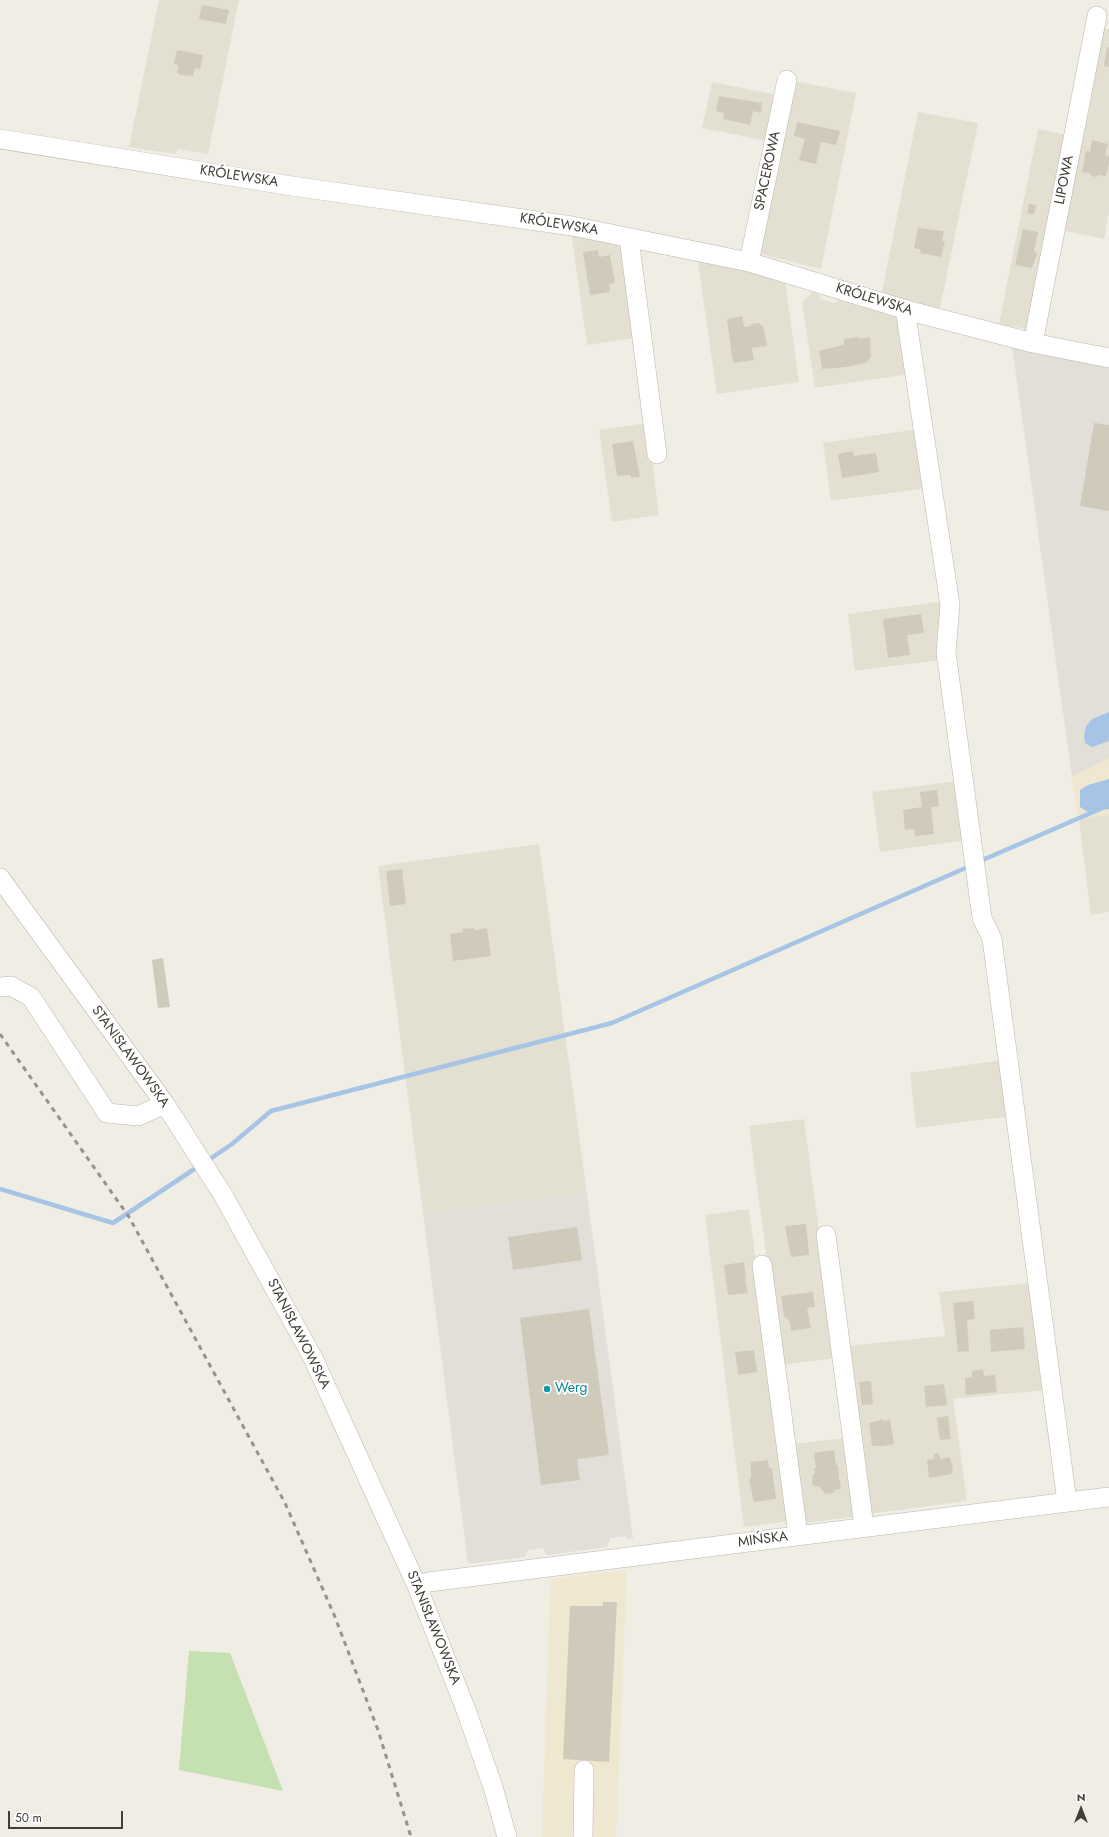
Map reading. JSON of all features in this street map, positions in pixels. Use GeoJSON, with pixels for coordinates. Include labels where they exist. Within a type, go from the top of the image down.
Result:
{"type":"FeatureCollection","features":[{"type":"Feature","properties":{"kind":"street","name":"LIPOWA"},"geometry":{"type":"LineString","coordinates":[[1033,343],[1097,16]]}},
{"type":"Feature","properties":{"kind":"street","name":"SPACEROWA"},"geometry":{"type":"LineString","coordinates":[[749,262],[787,80]]}},
{"type":"Feature","properties":{"kind":"street","name":"KRÓLEWSKA"},"geometry":{"type":"LineString","coordinates":[[0,139],[292,186],[572,226],[749,262],[905,309],[1033,343],[1109,358]]}},
{"type":"Feature","properties":{"kind":"street"},"geometry":{"type":"LineString","coordinates":[[629,238],[657,454]]}},
{"type":"Feature","properties":{"kind":"street"},"geometry":{"type":"LineString","coordinates":[[905,309],[950,605],[946,652],[982,918],[992,939],[1067,1502]]}},
{"type":"Feature","properties":{"kind":"street","name":"STANISŁAWOWSKA"},"geometry":{"type":"LineString","coordinates":[[0,878],[165,1104],[224,1195],[313,1358],[417,1586],[466,1710],[507,1837]]}},
{"type":"Feature","properties":{"kind":"street"},"geometry":{"type":"LineString","coordinates":[[0,987],[11,986],[30,997],[108,1113],[138,1116],[165,1104]]}},
{"type":"Feature","properties":{"kind":"street"},"geometry":{"type":"LineString","coordinates":[[826,1235],[864,1527]]}},
{"type":"Feature","properties":{"kind":"street"},"geometry":{"type":"LineString","coordinates":[[762,1265],[798,1535]]}},
{"type":"Feature","properties":{"kind":"street","name":"MIŃSKA"},"geometry":{"type":"LineString","coordinates":[[417,1586],[429,1582],[1109,1497]]}},
{"type":"Feature","properties":{"kind":"street"},"geometry":{"type":"LineString","coordinates":[[583,1837],[584,1770]]}},
{"type":"Feature","properties":{"kind":"shaded area"},"geometry":{"type":"Polygon","coordinates":[[[159,0],[239,0],[208,154],[178,149],[175,154],[129,147],[159,0]]]}},
{"type":"Feature","properties":{"kind":"shaded area"},"geometry":{"type":"Polygon","coordinates":[[[1102,28],[1109,29],[1109,211],[1104,239],[1061,230],[1083,120],[1088,118],[1090,106],[1087,104],[1102,28]]]}},
{"type":"Feature","properties":{"kind":"shaded area"},"geometry":{"type":"Polygon","coordinates":[[[793,81],[856,93],[821,269],[757,253],[793,81]]]}},
{"type":"Feature","properties":{"kind":"shaded area"},"geometry":{"type":"Polygon","coordinates":[[[712,82],[777,95],[768,141],[702,128],[712,82]]]}},
{"type":"Feature","properties":{"kind":"shaded area"},"geometry":{"type":"Polygon","coordinates":[[[918,112],[978,123],[939,313],[881,297],[918,112]]]}},
{"type":"Feature","properties":{"kind":"shaded area"},"geometry":{"type":"Polygon","coordinates":[[[1038,129],[1068,135],[1027,329],[999,324],[1038,129]]]}},
{"type":"Feature","properties":{"kind":"shaded area"},"geometry":{"type":"Polygon","coordinates":[[[571,232],[623,246],[635,338],[587,345],[571,232]]]}},
{"type":"Feature","properties":{"kind":"shaded area"},"geometry":{"type":"Polygon","coordinates":[[[697,257],[785,281],[799,382],[717,394],[697,257]]]}},
{"type":"Feature","properties":{"kind":"shaded area"},"geometry":{"type":"Polygon","coordinates":[[[813,292],[818,294],[820,299],[835,303],[838,300],[901,318],[910,374],[815,388],[802,302],[813,292]]]}},
{"type":"Feature","properties":{"kind":"shaded area"},"geometry":{"type":"Polygon","coordinates":[[[1012,345],[1109,365],[1109,758],[1072,777],[1012,345]]]}},
{"type":"Feature","properties":{"kind":"shaded area"},"geometry":{"type":"Polygon","coordinates":[[[647,423],[659,515],[612,522],[599,430],[647,423]]]}},
{"type":"Feature","properties":{"kind":"shaded area"},"geometry":{"type":"Polygon","coordinates":[[[918,429],[927,488],[831,501],[823,443],[918,429]]]}},
{"type":"Feature","properties":{"kind":"shaded area"},"geometry":{"type":"Polygon","coordinates":[[[944,601],[941,631],[937,632],[941,660],[855,671],[848,614],[944,601]]]}},
{"type":"Feature","properties":{"kind":"shaded area"},"geometry":{"type":"Polygon","coordinates":[[[1109,758],[1109,815],[1079,819],[1072,777],[1109,758]]]}},
{"type":"Feature","properties":{"kind":"shaded area"},"geometry":{"type":"Polygon","coordinates":[[[958,781],[967,840],[880,852],[872,792],[958,781]]]}},
{"type":"Feature","properties":{"kind":"shaded area"},"geometry":{"type":"Polygon","coordinates":[[[1109,815],[1109,912],[1091,915],[1079,819],[1109,815]]]}},
{"type":"Feature","properties":{"kind":"shaded area"},"geometry":{"type":"Polygon","coordinates":[[[539,844],[587,1194],[423,1213],[378,866],[539,844]]]}},
{"type":"Feature","properties":{"kind":"shaded area"},"geometry":{"type":"Polygon","coordinates":[[[1003,1060],[1010,1116],[916,1128],[910,1073],[1003,1060]]]}},
{"type":"Feature","properties":{"kind":"shaded area"},"geometry":{"type":"Polygon","coordinates":[[[804,1119],[836,1358],[781,1365],[749,1126],[804,1119]]]}},
{"type":"Feature","properties":{"kind":"shaded area"},"geometry":{"type":"Polygon","coordinates":[[[587,1194],[633,1539],[627,1539],[626,1536],[610,1538],[607,1547],[547,1555],[543,1548],[528,1550],[525,1557],[468,1564],[423,1213],[587,1194]]]}},
{"type":"Feature","properties":{"kind":"shaded area"},"geometry":{"type":"Polygon","coordinates":[[[749,1209],[791,1521],[744,1527],[705,1215],[749,1209]]]}},
{"type":"Feature","properties":{"kind":"shaded area"},"geometry":{"type":"Polygon","coordinates":[[[1032,1283],[1046,1390],[953,1399],[967,1501],[868,1514],[846,1346],[945,1336],[939,1292],[1032,1283]]]}},
{"type":"Feature","properties":{"kind":"shaded area"},"geometry":{"type":"Polygon","coordinates":[[[846,1438],[856,1513],[853,1517],[803,1523],[792,1444],[846,1438]]]}},
{"type":"Feature","properties":{"kind":"shaded area"},"geometry":{"type":"Polygon","coordinates":[[[627,1570],[616,1837],[542,1837],[550,1592],[552,1579],[627,1570]]]}},
{"type":"Feature","properties":{"kind":"green space"},"geometry":{"type":"Polygon","coordinates":[[[189,1651],[230,1653],[283,1791],[179,1770],[189,1651]]]}},
{"type":"Feature","properties":{"kind":"water"},"geometry":{"type":"Polygon","coordinates":[[[1109,712],[1109,741],[1092,747],[1085,743],[1084,736],[1086,726],[1092,719],[1109,712]]]}},
{"type":"Feature","properties":{"kind":"water"},"geometry":{"type":"Polygon","coordinates":[[[1109,779],[1109,809],[1088,812],[1080,807],[1080,790],[1088,785],[1109,779]]]}},
{"type":"Feature","properties":{"kind":"building"},"geometry":{"type":"Polygon","coordinates":[[[202,5],[229,10],[226,24],[199,19],[202,5]]]}},
{"type":"Feature","properties":{"kind":"building"},"geometry":{"type":"Polygon","coordinates":[[[1107,47],[1109,47],[1109,67],[1104,66],[1107,47]]]}},
{"type":"Feature","properties":{"kind":"building"},"geometry":{"type":"Polygon","coordinates":[[[177,50],[203,55],[200,69],[195,68],[193,76],[180,75],[177,72],[179,65],[174,64],[177,50]]]}},
{"type":"Feature","properties":{"kind":"building"},"geometry":{"type":"Polygon","coordinates":[[[719,96],[762,103],[761,113],[753,111],[750,125],[723,119],[724,113],[716,111],[719,96]]]}},
{"type":"Feature","properties":{"kind":"building"},"geometry":{"type":"Polygon","coordinates":[[[797,122],[840,131],[836,145],[821,142],[816,164],[799,160],[805,139],[794,136],[797,122]]]}},
{"type":"Feature","properties":{"kind":"building"},"geometry":{"type":"Polygon","coordinates":[[[1092,140],[1108,144],[1105,155],[1109,156],[1106,176],[1099,175],[1096,177],[1092,176],[1090,173],[1082,172],[1086,151],[1090,152],[1092,140]]]}},
{"type":"Feature","properties":{"kind":"building"},"geometry":{"type":"Polygon","coordinates":[[[1029,204],[1036,205],[1034,215],[1027,213],[1029,204]]]}},
{"type":"Feature","properties":{"kind":"building"},"geometry":{"type":"Polygon","coordinates":[[[918,228],[944,231],[942,241],[945,241],[941,257],[920,253],[921,250],[914,248],[918,228]]]}},
{"type":"Feature","properties":{"kind":"building"},"geometry":{"type":"Polygon","coordinates":[[[1023,229],[1038,232],[1034,251],[1037,254],[1032,268],[1015,265],[1023,229]]]}},
{"type":"Feature","properties":{"kind":"building"},"geometry":{"type":"Polygon","coordinates":[[[598,250],[599,257],[610,255],[615,283],[609,284],[610,292],[590,295],[583,252],[598,250]]]}},
{"type":"Feature","properties":{"kind":"building"},"geometry":{"type":"Polygon","coordinates":[[[742,316],[744,327],[751,326],[751,324],[760,323],[760,325],[763,325],[767,346],[752,348],[754,360],[733,363],[727,319],[742,316]]]}},
{"type":"Feature","properties":{"kind":"building"},"geometry":{"type":"Polygon","coordinates":[[[859,337],[859,339],[870,337],[871,357],[866,363],[846,367],[822,369],[819,351],[844,344],[844,339],[859,337]]]}},
{"type":"Feature","properties":{"kind":"building"},"geometry":{"type":"Polygon","coordinates":[[[1094,423],[1109,425],[1109,511],[1080,506],[1094,423]]]}},
{"type":"Feature","properties":{"kind":"building"},"geometry":{"type":"Polygon","coordinates":[[[633,441],[640,477],[631,478],[631,475],[617,476],[612,444],[633,441]]]}},
{"type":"Feature","properties":{"kind":"building"},"geometry":{"type":"Polygon","coordinates":[[[853,451],[854,456],[876,453],[879,472],[842,478],[838,454],[853,451]]]}},
{"type":"Feature","properties":{"kind":"building"},"geometry":{"type":"Polygon","coordinates":[[[921,614],[924,633],[907,635],[910,655],[888,658],[883,619],[921,614]]]}},
{"type":"Feature","properties":{"kind":"building"},"geometry":{"type":"Polygon","coordinates":[[[937,790],[939,806],[931,807],[934,834],[915,836],[914,829],[905,830],[903,810],[922,807],[920,792],[937,790]]]}},
{"type":"Feature","properties":{"kind":"building"},"geometry":{"type":"Polygon","coordinates":[[[402,869],[406,904],[390,906],[386,871],[402,869]]]}},
{"type":"Feature","properties":{"kind":"building"},"geometry":{"type":"Polygon","coordinates":[[[474,928],[474,930],[487,928],[491,956],[453,961],[450,934],[463,932],[462,929],[474,928]]]}},
{"type":"Feature","properties":{"kind":"building"},"geometry":{"type":"Polygon","coordinates":[[[163,958],[170,1007],[158,1008],[152,960],[163,958]]]}},
{"type":"Feature","properties":{"kind":"building"},"geometry":{"type":"Polygon","coordinates":[[[806,1224],[809,1255],[791,1257],[785,1226],[806,1224]]]}},
{"type":"Feature","properties":{"kind":"building"},"geometry":{"type":"Polygon","coordinates":[[[577,1227],[582,1260],[513,1270],[508,1237],[577,1227]]]}},
{"type":"Feature","properties":{"kind":"building"},"geometry":{"type":"Polygon","coordinates":[[[744,1262],[748,1293],[728,1295],[724,1265],[744,1262]]]}},
{"type":"Feature","properties":{"kind":"building"},"geometry":{"type":"Polygon","coordinates":[[[813,1292],[815,1307],[807,1308],[811,1328],[791,1331],[789,1320],[784,1316],[781,1296],[813,1292]]]}},
{"type":"Feature","properties":{"kind":"building"},"geometry":{"type":"Polygon","coordinates":[[[973,1301],[975,1319],[967,1320],[969,1351],[958,1352],[953,1303],[973,1301]]]}},
{"type":"Feature","properties":{"kind":"building"},"geometry":{"type":"Polygon","coordinates":[[[589,1309],[609,1455],[577,1459],[580,1480],[541,1485],[520,1318],[589,1309]]]}},
{"type":"Feature","properties":{"kind":"building"},"geometry":{"type":"Polygon","coordinates":[[[1023,1327],[1025,1349],[991,1352],[990,1330],[1023,1327]]]}},
{"type":"Feature","properties":{"kind":"building"},"geometry":{"type":"Polygon","coordinates":[[[754,1350],[757,1372],[738,1375],[735,1352],[754,1350]]]}},
{"type":"Feature","properties":{"kind":"building"},"geometry":{"type":"Polygon","coordinates":[[[983,1369],[984,1376],[995,1375],[997,1392],[966,1395],[965,1378],[972,1377],[972,1371],[983,1369]]]}},
{"type":"Feature","properties":{"kind":"building"},"geometry":{"type":"Polygon","coordinates":[[[871,1381],[873,1404],[862,1405],[859,1382],[871,1381]]]}},
{"type":"Feature","properties":{"kind":"building"},"geometry":{"type":"Polygon","coordinates":[[[944,1384],[947,1405],[926,1407],[924,1386],[944,1384]]]}},
{"type":"Feature","properties":{"kind":"building"},"geometry":{"type":"Polygon","coordinates":[[[948,1416],[951,1439],[940,1440],[937,1418],[948,1416]]]}},
{"type":"Feature","properties":{"kind":"building"},"geometry":{"type":"Polygon","coordinates":[[[883,1419],[883,1421],[890,1420],[894,1444],[872,1446],[869,1423],[883,1419]]]}},
{"type":"Feature","properties":{"kind":"building"},"geometry":{"type":"Polygon","coordinates":[[[834,1450],[836,1465],[838,1465],[841,1489],[834,1490],[834,1493],[825,1494],[819,1486],[814,1487],[812,1482],[813,1474],[815,1474],[814,1468],[816,1468],[814,1453],[834,1450]]]}},
{"type":"Feature","properties":{"kind":"building"},"geometry":{"type":"Polygon","coordinates":[[[939,1453],[940,1459],[950,1457],[951,1463],[953,1463],[952,1474],[929,1478],[927,1460],[934,1459],[934,1454],[939,1453]]]}},
{"type":"Feature","properties":{"kind":"building"},"geometry":{"type":"Polygon","coordinates":[[[768,1460],[769,1468],[772,1468],[776,1499],[754,1502],[749,1479],[751,1479],[751,1462],[768,1460]]]}},
{"type":"Feature","properties":{"kind":"building"},"geometry":{"type":"Polygon","coordinates":[[[603,1602],[617,1602],[609,1762],[563,1759],[570,1606],[603,1606],[603,1602]]]}},
{"type":"Feature","properties":{"kind":"waterway"},"geometry":{"type":"LineString","coordinates":[[978,862],[1109,805]]}},
{"type":"Feature","properties":{"kind":"waterway"},"geometry":{"type":"LineString","coordinates":[[207,1161],[232,1144],[271,1111],[612,1023],[970,866]]}},
{"type":"Feature","properties":{"kind":"waterway"},"geometry":{"type":"LineString","coordinates":[[0,1189],[113,1223],[199,1166]]}},
{"type":"Feature","properties":{"kind":"railway"},"geometry":{"type":"LineString","coordinates":[[0,1034],[129,1217],[285,1503],[335,1617],[378,1730],[411,1837]]}},
{"type":"Feature","properties":{"kind":"place","name":"Werg"},"geometry":{"type":"Point","coordinates":[547,1389]}}]}
